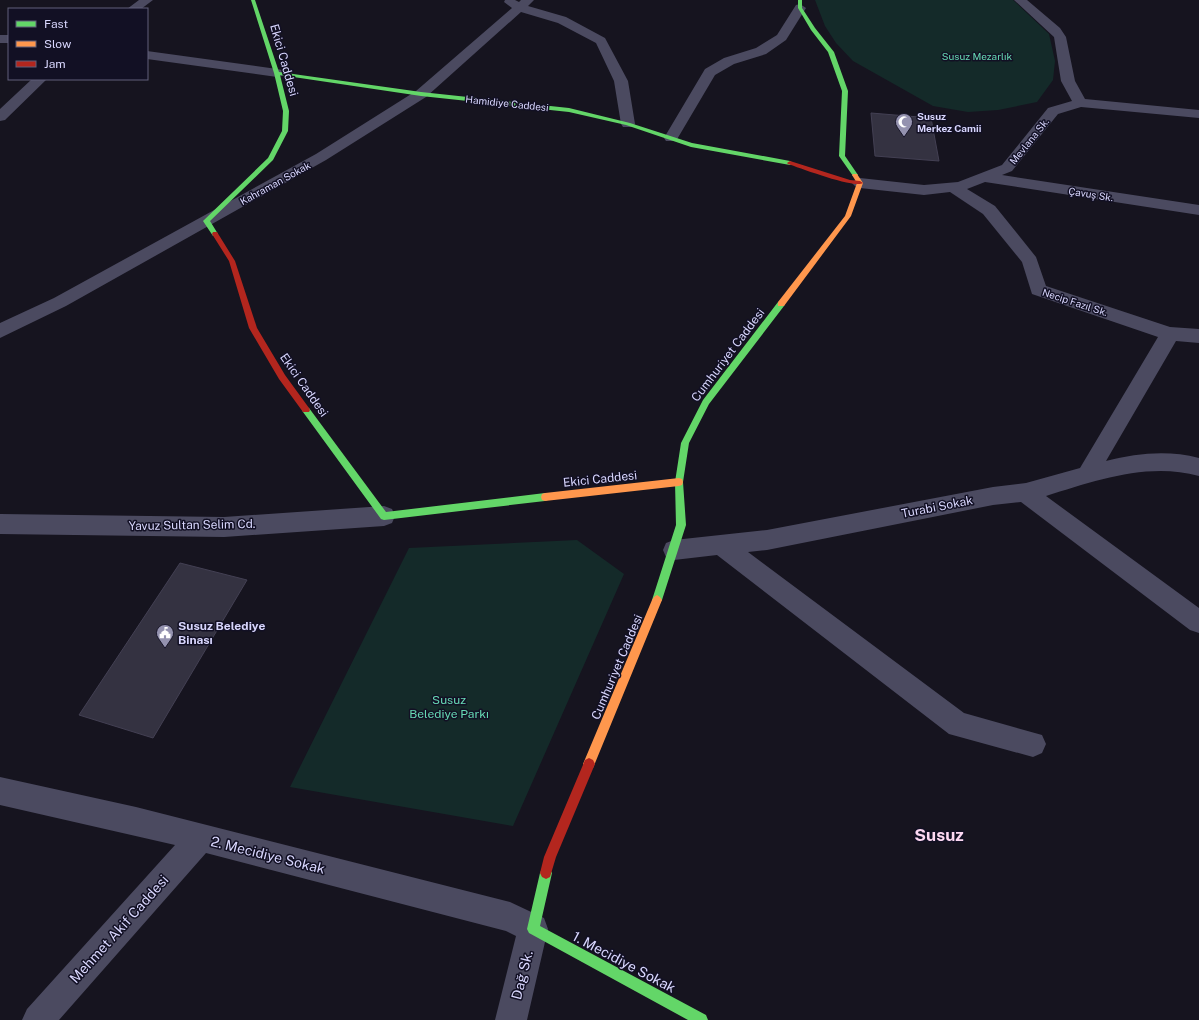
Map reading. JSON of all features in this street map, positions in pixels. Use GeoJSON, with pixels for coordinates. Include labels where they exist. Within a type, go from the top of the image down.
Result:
{"type":"FeatureCollection","features":[{"type":"Feature","properties":{"kind":"main road","name":"Ekici Caddesi"},"geometry":{"type":"LineString","coordinates":[[253,0],[277,73],[286,111],[285,131],[270,160],[206,220],[232,261],[253,328],[282,377],[384,516],[678,482]]}},
{"type":"Feature","properties":{"kind":"main road"},"geometry":{"type":"LineString","coordinates":[[800,4],[813,29],[831,52],[845,91],[842,156],[860,183]]}},
{"type":"Feature","properties":{"kind":"main road","name":"Hamidiye Caddesi"},"geometry":{"type":"LineString","coordinates":[[277,73],[421,94],[569,110],[628,124],[691,145],[784,161],[848,182],[860,183]]}},
{"type":"Feature","properties":{"kind":"main road","name":"Cumhuriyet Caddesi"},"geometry":{"type":"LineString","coordinates":[[533,929],[550,857],[655,608],[674,550],[681,525],[678,482],[686,443],[706,402],[848,216],[860,183]]}},
{"type":"Feature","properties":{"kind":"main road","name":"1. Mecidiye Sokak"},"geometry":{"type":"LineString","coordinates":[[533,929],[701,1020]]}},
{"type":"Feature","properties":{"kind":"street"},"geometry":{"type":"LineString","coordinates":[[135,8],[147,0]]}},
{"type":"Feature","properties":{"kind":"street"},"geometry":{"type":"LineString","coordinates":[[507,0],[524,4],[562,20],[601,41],[621,81],[628,124]]}},
{"type":"Feature","properties":{"kind":"street"},"geometry":{"type":"LineString","coordinates":[[1020,0],[1056,31],[1060,37],[1068,81],[1080,103]]}},
{"type":"Feature","properties":{"kind":"street","name":"Kahraman Sokak"},"geometry":{"type":"LineString","coordinates":[[0,331],[60,302],[206,220],[321,158],[421,94],[524,4]]}},
{"type":"Feature","properties":{"kind":"street"},"geometry":{"type":"LineString","coordinates":[[671,138],[710,72],[729,61],[761,51],[782,37],[800,4]]}},
{"type":"Feature","properties":{"kind":"street","name":"Hamidiye Caddesi"},"geometry":{"type":"LineString","coordinates":[[148,56],[277,73]]}},
{"type":"Feature","properties":{"kind":"street"},"geometry":{"type":"LineString","coordinates":[[0,117],[39,80]]}},
{"type":"Feature","properties":{"kind":"street","name":"Mevlana Sk."},"geometry":{"type":"LineString","coordinates":[[860,183],[924,190],[961,186],[1007,168],[1053,111],[1080,103],[1199,114]]}},
{"type":"Feature","properties":{"kind":"street","name":"Çavuş Sk."},"geometry":{"type":"LineString","coordinates":[[983,177],[1199,210]]}},
{"type":"Feature","properties":{"kind":"street","name":"Necip Fazıl Sk."},"geometry":{"type":"LineString","coordinates":[[953,187],[989,210],[1030,261],[1038,290],[1169,334],[1199,336]]}},
{"type":"Feature","properties":{"kind":"street"},"geometry":{"type":"LineString","coordinates":[[1086,476],[1165,346],[1169,334]]}},
{"type":"Feature","properties":{"kind":"street","name":"Turabi Sokak"},"geometry":{"type":"LineString","coordinates":[[674,550],[767,540],[993,496],[1024,492],[1117,467],[1167,460],[1188,463],[1199,467]]}},
{"type":"Feature","properties":{"kind":"street"},"geometry":{"type":"LineString","coordinates":[[1024,492],[1199,622]]}},
{"type":"Feature","properties":{"kind":"street","name":"Yavuz Sultan Selim Cd."},"geometry":{"type":"LineString","coordinates":[[0,524],[224,527],[384,516]]}},
{"type":"Feature","properties":{"kind":"street"},"geometry":{"type":"LineString","coordinates":[[721,545],[958,725],[1034,744]]}},
{"type":"Feature","properties":{"kind":"street","name":"2. Mecidiye Sokak"},"geometry":{"type":"LineString","coordinates":[[0,791],[201,838],[510,917],[533,929]]}},
{"type":"Feature","properties":{"kind":"street","name":"Mehmet Akif Caddesi"},"geometry":{"type":"LineString","coordinates":[[38,1020],[201,838]]}},
{"type":"Feature","properties":{"kind":"street","name":"Dağ Sk."},"geometry":{"type":"LineString","coordinates":[[511,1020],[533,929]]}},
{"type":"Feature","properties":{"kind":"green space","name":"Susuz Mezarlık"},"geometry":{"type":"Polygon","coordinates":[[[815,0],[1013,0],[1049,34],[1055,61],[1053,80],[1037,102],[998,110],[968,112],[933,106],[853,61],[836,43],[825,26],[815,0]]]}},
{"type":"Feature","properties":{"kind":"green space","name":"Susuz Belediye Parkı"},"geometry":{"type":"Polygon","coordinates":[[[577,540],[624,574],[513,826],[290,787],[409,548],[577,540]]]}},
{"type":"Feature","properties":{"kind":"building","name":"Susuz Merkez Camii"},"geometry":{"type":"Polygon","coordinates":[[[871,113],[931,118],[939,161],[875,156],[871,113]]]}},
{"type":"Feature","properties":{"kind":"building","name":"Susuz Belediye Binası"},"geometry":{"type":"Polygon","coordinates":[[[180,563],[247,580],[153,738],[79,715],[180,563]]]}},
{"type":"Feature","properties":{"kind":"traffic: fast"},"geometry":{"type":"LineString","coordinates":[[215,234],[206,221],[271,159],[285,131],[286,111],[277,73],[253,0]]}},
{"type":"Feature","properties":{"kind":"traffic: fast"},"geometry":{"type":"LineString","coordinates":[[800,0],[800,8],[813,29],[831,52],[845,91],[842,156],[855,175]]}},
{"type":"Feature","properties":{"kind":"traffic: fast"},"geometry":{"type":"LineString","coordinates":[[277,73],[421,94],[569,110],[628,124],[691,145],[790,163]]}},
{"type":"Feature","properties":{"kind":"traffic: fast"},"geometry":{"type":"LineString","coordinates":[[657,600],[681,525],[679,482],[685,443],[706,402],[781,304]]}},
{"type":"Feature","properties":{"kind":"traffic: fast"},"geometry":{"type":"LineString","coordinates":[[306,410],[384,516],[545,497]]}},
{"type":"Feature","properties":{"kind":"traffic: fast"},"geometry":{"type":"LineString","coordinates":[[546,873],[533,929],[701,1020]]}},
{"type":"Feature","properties":{"kind":"traffic: slow"},"geometry":{"type":"LineString","coordinates":[[781,304],[848,216],[860,183],[855,175]]}},
{"type":"Feature","properties":{"kind":"traffic: slow"},"geometry":{"type":"LineString","coordinates":[[545,497],[679,482]]}},
{"type":"Feature","properties":{"kind":"traffic: slow"},"geometry":{"type":"LineString","coordinates":[[589,764],[657,600]]}},
{"type":"Feature","properties":{"kind":"traffic: jam"},"geometry":{"type":"LineString","coordinates":[[790,163],[849,182],[860,183]]}},
{"type":"Feature","properties":{"kind":"traffic: jam"},"geometry":{"type":"LineString","coordinates":[[215,234],[232,261],[253,328],[282,377],[306,410]]}},
{"type":"Feature","properties":{"kind":"traffic: jam"},"geometry":{"type":"LineString","coordinates":[[546,873],[550,857],[589,764]]}},
{"type":"Feature","properties":{"kind":"place","name":"Susuz Merkez Camii"},"geometry":{"type":"Point","coordinates":[904,137]}},
{"type":"Feature","properties":{"kind":"place","name":"Susuz Belediye Binası"},"geometry":{"type":"Point","coordinates":[165,648]}},
{"type":"Feature","properties":{"kind":"district","name":"Susuz"},"geometry":{"type":"Point","coordinates":[939,835]}}]}
